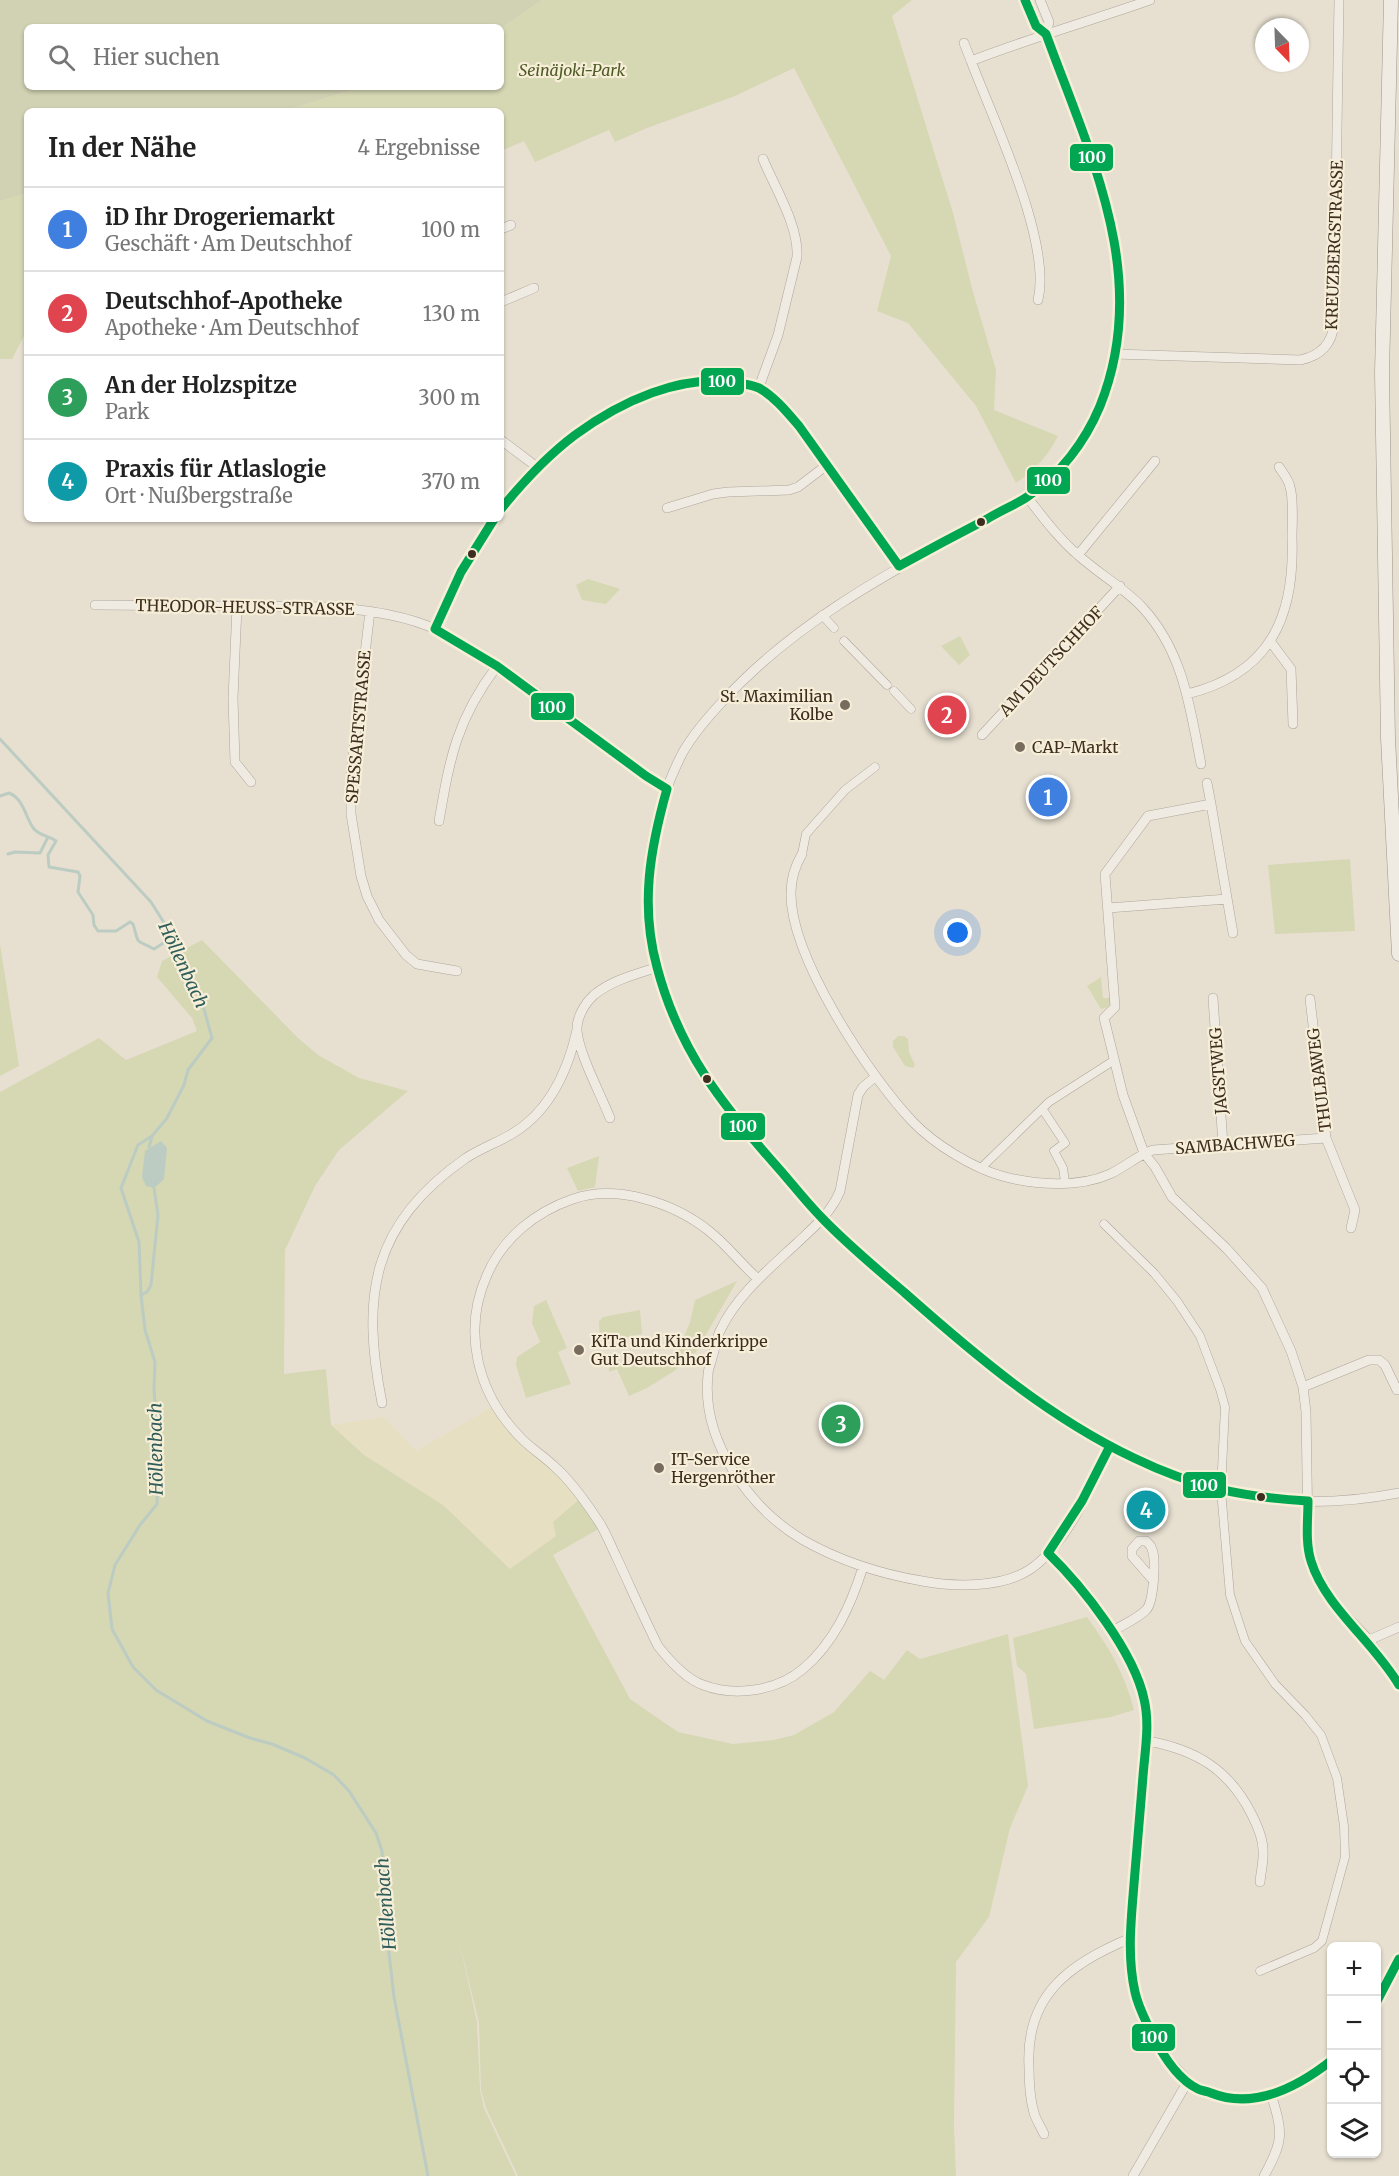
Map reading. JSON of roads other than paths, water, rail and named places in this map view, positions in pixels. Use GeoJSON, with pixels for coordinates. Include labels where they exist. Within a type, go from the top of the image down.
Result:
{"type":"FeatureCollection","features":[{"type":"Feature","properties":{"kind":"main road"},"geometry":{"type":"LineString","coordinates":[[1391,0],[1383,409],[1388,738],[1399,954]]}},
{"type":"Feature","properties":{"kind":"street"},"geometry":{"type":"LineString","coordinates":[[1025,0],[1036,26],[1046,34],[1096,165],[1113,228],[1118,263],[1119,302],[1115,354],[1102,399],[1079,445],[1046,482],[1027,497],[899,566],[822,615],[756,668],[714,710],[684,750],[667,789],[655,829],[648,894],[649,932],[658,967],[678,1025],[706,1080],[823,1219],[944,1329],[997,1373],[1069,1423],[1110,1446],[1165,1471],[1221,1490],[1259,1498],[1308,1501],[1369,1499],[1399,1493]]}},
{"type":"Feature","properties":{"kind":"street"},"geometry":{"type":"LineString","coordinates":[[1040,0],[1049,22],[1046,34]]}},
{"type":"Feature","properties":{"kind":"street"},"geometry":{"type":"LineString","coordinates":[[971,61],[1028,39],[1150,0]]}},
{"type":"Feature","properties":{"kind":"street","name":"KREUZBERGSTRASSE"},"geometry":{"type":"LineString","coordinates":[[1115,354],[1300,360],[1315,355],[1328,344],[1334,324],[1339,0]]}},
{"type":"Feature","properties":{"kind":"street"},"geometry":{"type":"LineString","coordinates":[[964,43],[1023,198],[1033,231],[1040,272],[1038,300]]}},
{"type":"Feature","properties":{"kind":"street"},"geometry":{"type":"LineString","coordinates":[[759,387],[778,335],[798,246],[796,236],[763,159]]}},
{"type":"Feature","properties":{"kind":"street"},"geometry":{"type":"LineString","coordinates":[[504,228],[511,225]]}},
{"type":"Feature","properties":{"kind":"street"},"geometry":{"type":"LineString","coordinates":[[504,301],[534,288]]}},
{"type":"Feature","properties":{"kind":"street"},"geometry":{"type":"LineString","coordinates":[[504,506],[537,467],[561,445],[593,422],[625,404],[657,392],[704,380],[730,382],[759,387],[786,411],[899,566]]}},
{"type":"Feature","properties":{"kind":"street"},"geometry":{"type":"LineString","coordinates":[[504,442],[537,467]]}},
{"type":"Feature","properties":{"kind":"street"},"geometry":{"type":"LineString","coordinates":[[1078,555],[1155,461]]}},
{"type":"Feature","properties":{"kind":"street"},"geometry":{"type":"LineString","coordinates":[[667,508],[713,494],[789,490],[798,487],[827,465]]}},
{"type":"Feature","properties":{"kind":"street"},"geometry":{"type":"LineString","coordinates":[[1187,694],[1223,682],[1243,669],[1270,641],[1288,601],[1293,563],[1290,487],[1279,467]]}},
{"type":"Feature","properties":{"kind":"street"},"geometry":{"type":"LineString","coordinates":[[1027,497],[1044,520],[1078,555],[1120,586],[1144,609],[1164,637],[1179,667],[1187,694],[1201,764]]}},
{"type":"Feature","properties":{"kind":"street"},"geometry":{"type":"LineString","coordinates":[[435,629],[461,572],[492,522]]}},
{"type":"Feature","properties":{"kind":"street","name":"AM DEUTSCHHOF"},"geometry":{"type":"LineString","coordinates":[[982,735],[1120,586]]}},
{"type":"Feature","properties":{"kind":"street","name":"THEODOR-HEUSS-STRASSE"},"geometry":{"type":"LineString","coordinates":[[95,605],[313,606],[370,611],[435,629],[497,666],[667,789]]}},
{"type":"Feature","properties":{"kind":"street"},"geometry":{"type":"LineString","coordinates":[[237,607],[233,698],[235,762],[251,782]]}},
{"type":"Feature","properties":{"kind":"street","name":"SPESSARTSTRASSE"},"geometry":{"type":"LineString","coordinates":[[370,611],[351,774],[352,822],[361,876],[367,896],[379,920],[406,955],[417,964],[457,971]]}},
{"type":"Feature","properties":{"kind":"street"},"geometry":{"type":"LineString","coordinates":[[822,615],[834,628]]}},
{"type":"Feature","properties":{"kind":"street"},"geometry":{"type":"LineString","coordinates":[[844,641],[887,685]]}},
{"type":"Feature","properties":{"kind":"street"},"geometry":{"type":"LineString","coordinates":[[1270,641],[1292,669],[1293,724]]}},
{"type":"Feature","properties":{"kind":"street"},"geometry":{"type":"LineString","coordinates":[[439,821],[448,768],[456,738],[470,708],[497,666]]}},
{"type":"Feature","properties":{"kind":"street"},"geometry":{"type":"LineString","coordinates":[[894,691],[911,709]]}},
{"type":"Feature","properties":{"kind":"street"},"geometry":{"type":"LineString","coordinates":[[875,767],[845,790],[806,834],[802,854],[794,868],[790,894],[798,934],[829,1001],[875,1077],[914,1124],[949,1151],[1002,1176],[1025,1180],[1065,1182],[1092,1179],[1108,1175],[1144,1153]]}},
{"type":"Feature","properties":{"kind":"street"},"geometry":{"type":"LineString","coordinates":[[1207,783],[1233,933]]}},
{"type":"Feature","properties":{"kind":"street"},"geometry":{"type":"LineString","coordinates":[[1210,804],[1148,816],[1105,874],[1115,1006],[1104,1018],[1113,1061],[1134,1129],[1144,1153],[1172,1197],[1226,1248],[1262,1288],[1291,1351],[1303,1388],[1306,1412],[1309,1549],[1314,1570],[1335,1604],[1369,1640],[1399,1685]]}},
{"type":"Feature","properties":{"kind":"street"},"geometry":{"type":"LineString","coordinates":[[1108,908],[1227,899]]}},
{"type":"Feature","properties":{"kind":"street"},"geometry":{"type":"LineString","coordinates":[[382,1403],[374,1359],[372,1315],[378,1273],[389,1240],[408,1211],[443,1177],[466,1158],[520,1128],[547,1102],[566,1067],[580,1015],[588,1001],[596,993],[614,983],[658,967]]}},
{"type":"Feature","properties":{"kind":"street","name":"JAGSTWEG"},"geometry":{"type":"LineString","coordinates":[[1213,998],[1223,1145]]}},
{"type":"Feature","properties":{"kind":"street","name":"THULBAWEG"},"geometry":{"type":"LineString","coordinates":[[1310,999],[1326,1138],[1355,1210],[1352,1228]]}},
{"type":"Feature","properties":{"kind":"street"},"geometry":{"type":"LineString","coordinates":[[577,1030],[581,1047],[610,1118]]}},
{"type":"Feature","properties":{"kind":"street"},"geometry":{"type":"LineString","coordinates":[[981,1168],[1049,1102],[1113,1061]]}},
{"type":"Feature","properties":{"kind":"street"},"geometry":{"type":"LineString","coordinates":[[875,1077],[863,1087],[858,1095],[840,1191],[834,1205],[823,1219],[758,1279],[719,1332],[708,1375],[710,1413],[716,1438],[744,1486],[761,1506],[804,1540],[862,1567],[894,1576],[960,1586],[1007,1579],[1029,1570],[1048,1553],[1064,1533],[1092,1485],[1110,1446]]}},
{"type":"Feature","properties":{"kind":"street"},"geometry":{"type":"LineString","coordinates":[[1043,1110],[1065,1143],[1054,1151],[1063,1168],[1065,1182]]}},
{"type":"Feature","properties":{"kind":"street","name":"SAMBACHWEG"},"geometry":{"type":"LineString","coordinates":[[1144,1153],[1154,1150],[1326,1138]]}},
{"type":"Feature","properties":{"kind":"street"},"geometry":{"type":"LineString","coordinates":[[758,1279],[708,1230],[670,1209],[638,1197],[621,1195],[579,1197],[548,1209],[521,1228],[493,1262],[480,1292],[474,1316],[473,1334],[478,1365],[504,1417],[520,1437],[556,1468],[599,1521],[658,1646],[679,1669],[701,1685],[731,1691],[762,1689],[788,1679],[804,1669],[832,1636],[844,1617],[862,1567]]}},
{"type":"Feature","properties":{"kind":"street"},"geometry":{"type":"LineString","coordinates":[[1104,1224],[1154,1273],[1176,1300],[1200,1336],[1225,1407],[1221,1490],[1230,1595],[1245,1641],[1275,1684],[1321,1735],[1337,1778],[1344,1826],[1345,1857],[1322,1941],[1314,1948],[1260,1971]]}},
{"type":"Feature","properties":{"kind":"street"},"geometry":{"type":"LineString","coordinates":[[1303,1388],[1369,1360],[1379,1360],[1385,1365],[1397,1390]]}},
{"type":"Feature","properties":{"kind":"street"},"geometry":{"type":"LineString","coordinates":[[1048,1553],[1063,1567],[1113,1631],[1139,1681],[1145,1702],[1148,1741],[1131,1918],[1131,1971],[1134,1990],[1159,2049],[1198,2089],[1239,2099],[1271,2094],[1305,2080],[1327,2064]]}},
{"type":"Feature","properties":{"kind":"street"},"geometry":{"type":"LineString","coordinates":[[1113,1631],[1148,1609],[1153,1592],[1153,1580]]}},
{"type":"Feature","properties":{"kind":"street"},"geometry":{"type":"LineString","coordinates":[[1369,1640],[1399,1627]]}},
{"type":"Feature","properties":{"kind":"street"},"geometry":{"type":"LineString","coordinates":[[1148,1741],[1171,1745],[1198,1757],[1213,1766],[1233,1786],[1247,1806],[1261,1837],[1264,1849],[1260,1882]]}},
{"type":"Feature","properties":{"kind":"street"},"geometry":{"type":"LineString","coordinates":[[1044,2134],[1034,2114],[1028,2056],[1032,2024],[1057,1983],[1083,1962],[1106,1948],[1131,1938]]}},
{"type":"Feature","properties":{"kind":"street"},"geometry":{"type":"LineString","coordinates":[[1381,1996],[1399,1959]]}},
{"type":"Feature","properties":{"kind":"street"},"geometry":{"type":"LineString","coordinates":[[1133,2176],[1188,2081]]}},
{"type":"Feature","properties":{"kind":"street"},"geometry":{"type":"LineString","coordinates":[[1263,2176],[1277,2150],[1281,2131],[1271,2094]]}},
{"type":"Feature","properties":{"kind":"waterway","name":"Höllenbach"},"geometry":{"type":"LineString","coordinates":[[0,739],[151,902],[173,937],[204,1009],[212,1038],[188,1070],[184,1085],[167,1118],[152,1136],[138,1145],[121,1188],[139,1242],[145,1330],[155,1362],[157,1504],[140,1525],[115,1565],[108,1593],[112,1629],[133,1667],[156,1690],[207,1721],[305,1758],[334,1775],[349,1791],[376,1833],[382,1851],[387,1936],[394,1997],[428,2176]]}},
{"type":"Feature","properties":{"kind":"waterway"},"geometry":{"type":"LineString","coordinates":[[0,796],[9,793],[18,799],[34,829],[56,841],[48,855],[49,867],[78,872],[80,876],[78,892],[93,915],[94,925],[98,931],[116,931],[130,922],[133,924],[139,941],[154,949],[173,937]]}},
{"type":"Feature","properties":{"kind":"waterway"},"geometry":{"type":"LineString","coordinates":[[8,854],[40,853],[48,837]]}},
{"type":"Feature","properties":{"kind":"waterway"},"geometry":{"type":"LineString","coordinates":[[149,1147],[152,1137]]}},
{"type":"Feature","properties":{"kind":"waterway"},"geometry":{"type":"LineString","coordinates":[[141,1295],[147,1292],[151,1285],[158,1215],[154,1188]]}},
{"type":"Feature","properties":{"kind":"place","name":"St. Maximilian Kolbe"},"geometry":{"type":"Point","coordinates":[845,705]}},
{"type":"Feature","properties":{"kind":"place","name":"Deutschhof-Apotheke"},"geometry":{"type":"Point","coordinates":[947,715]}},
{"type":"Feature","properties":{"kind":"place","name":"CAP-Markt"},"geometry":{"type":"Point","coordinates":[1020,747]}},
{"type":"Feature","properties":{"kind":"place","name":"iD Ihr Drogeriemarkt"},"geometry":{"type":"Point","coordinates":[1048,797]}},
{"type":"Feature","properties":{"kind":"place","name":"KiTa und Kinderkrippe Gut Deutschhof"},"geometry":{"type":"Point","coordinates":[579,1350]}},
{"type":"Feature","properties":{"kind":"place","name":"An der Holzspitze"},"geometry":{"type":"Point","coordinates":[841,1424]}},
{"type":"Feature","properties":{"kind":"place","name":"IT-Service Hergenröther"},"geometry":{"type":"Point","coordinates":[659,1468]}},
{"type":"Feature","properties":{"kind":"place","name":"Praxis für Atlaslogie"},"geometry":{"type":"Point","coordinates":[1146,1510]}},
{"type":"Feature","properties":{"kind":"park label","name":"Seinäjoki-Park"},"geometry":{"type":"Point","coordinates":[572,70]}}]}
